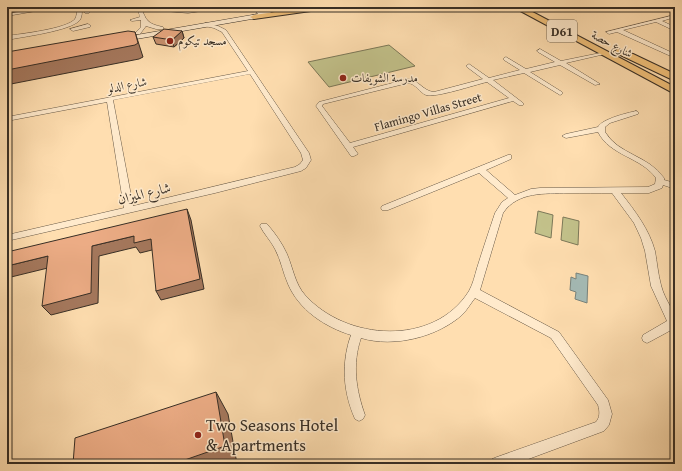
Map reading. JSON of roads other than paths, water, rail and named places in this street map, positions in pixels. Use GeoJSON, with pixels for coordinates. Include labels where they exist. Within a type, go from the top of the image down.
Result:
{"type":"FeatureCollection","features":[{"type":"Feature","properties":{"kind":"main road"},"geometry":{"type":"LineString","coordinates":[[278,7],[252,15],[228,22],[113,39],[161,28],[252,15],[310,7]]}},
{"type":"Feature","properties":{"kind":"main road"},"geometry":{"type":"LineString","coordinates":[[252,15],[286,7]]}},
{"type":"Feature","properties":{"kind":"main road"},"geometry":{"type":"LineString","coordinates":[[252,15],[325,7]]}},
{"type":"Feature","properties":{"kind":"main road","name":"شارع حصة"},"geometry":{"type":"LineString","coordinates":[[518,7],[675,91]]}},
{"type":"Feature","properties":{"kind":"main road","name":"شارع حصة"},"geometry":{"type":"LineString","coordinates":[[533,7],[675,82]]}},
{"type":"Feature","properties":{"kind":"main road"},"geometry":{"type":"LineString","coordinates":[[618,52],[630,56],[675,78]]}},
{"type":"Feature","properties":{"kind":"main road"},"geometry":{"type":"LineString","coordinates":[[605,54],[616,64],[675,98]]}},
{"type":"Feature","properties":{"kind":"street"},"geometry":{"type":"LineString","coordinates":[[7,15],[42,8],[57,7]]}},
{"type":"Feature","properties":{"kind":"street"},"geometry":{"type":"LineString","coordinates":[[73,27],[78,19],[81,8],[92,7]]}},
{"type":"Feature","properties":{"kind":"street"},"geometry":{"type":"LineString","coordinates":[[139,7],[148,26],[161,28]]}},
{"type":"Feature","properties":{"kind":"street"},"geometry":{"type":"LineString","coordinates":[[168,7],[167,10],[181,12],[226,7]]}},
{"type":"Feature","properties":{"kind":"street"},"geometry":{"type":"LineString","coordinates":[[609,32],[675,16]]}},
{"type":"Feature","properties":{"kind":"street"},"geometry":{"type":"LineString","coordinates":[[132,20],[143,18]]}},
{"type":"Feature","properties":{"kind":"street"},"geometry":{"type":"LineString","coordinates":[[138,33],[144,27],[143,18]]}},
{"type":"Feature","properties":{"kind":"street"},"geometry":{"type":"LineString","coordinates":[[656,20],[675,29]]}},
{"type":"Feature","properties":{"kind":"street"},"geometry":{"type":"LineString","coordinates":[[206,25],[219,28],[224,31],[224,26],[228,22]]}},
{"type":"Feature","properties":{"kind":"street"},"geometry":{"type":"LineString","coordinates":[[7,38],[28,37],[73,27],[81,29],[88,26]]}},
{"type":"Feature","properties":{"kind":"street"},"geometry":{"type":"LineString","coordinates":[[618,30],[675,56]]}},
{"type":"Feature","properties":{"kind":"street","name":"شارع الميزان"},"geometry":{"type":"LineString","coordinates":[[7,238],[215,190],[298,169],[306,163],[307,156],[224,31]]}},
{"type":"Feature","properties":{"kind":"street","name":"Flamingo Villas Street"},"geometry":{"type":"LineString","coordinates":[[586,56],[593,48]]}},
{"type":"Feature","properties":{"kind":"street"},"geometry":{"type":"LineString","coordinates":[[540,51],[597,84]]}},
{"type":"Feature","properties":{"kind":"street","name":"Flamingo Villas Street"},"geometry":{"type":"LineString","coordinates":[[354,154],[318,106],[321,103],[408,81],[414,82],[426,92],[432,94],[560,62],[566,62],[586,56],[605,54]]}},
{"type":"Feature","properties":{"kind":"street"},"geometry":{"type":"LineString","coordinates":[[506,59],[560,93]]}},
{"type":"Feature","properties":{"kind":"street","name":"Flamingo Villas Street"},"geometry":{"type":"LineString","coordinates":[[348,146],[518,101],[469,66]]}},
{"type":"Feature","properties":{"kind":"street","name":"شارع الدلو"},"geometry":{"type":"LineString","coordinates":[[7,119],[252,72]]}},
{"type":"Feature","properties":{"kind":"street"},"geometry":{"type":"LineString","coordinates":[[110,99],[129,210]]}},
{"type":"Feature","properties":{"kind":"street"},"geometry":{"type":"LineString","coordinates":[[566,136],[601,129],[608,122],[636,113]]}},
{"type":"Feature","properties":{"kind":"street"},"geometry":{"type":"LineString","coordinates":[[601,129],[602,136],[609,143],[654,169],[661,182]]}},
{"type":"Feature","properties":{"kind":"street"},"geometry":{"type":"LineString","coordinates":[[385,208],[480,170],[508,157]]}},
{"type":"Feature","properties":{"kind":"street"},"geometry":{"type":"LineString","coordinates":[[480,170],[514,198]]}},
{"type":"Feature","properties":{"kind":"street"},"geometry":{"type":"LineString","coordinates":[[661,182],[675,186]]}},
{"type":"Feature","properties":{"kind":"street"},"geometry":{"type":"LineString","coordinates":[[264,226],[282,252],[291,282],[312,309],[326,319],[358,332],[394,336],[429,330],[457,314],[464,307],[474,292],[499,213],[505,204],[514,198],[526,193],[540,191],[649,190],[659,186],[661,182]]}},
{"type":"Feature","properties":{"kind":"street"},"geometry":{"type":"LineString","coordinates":[[615,191],[638,222],[646,238],[650,251],[656,286],[672,321],[671,324],[647,338]]}},
{"type":"Feature","properties":{"kind":"street"},"geometry":{"type":"LineString","coordinates":[[474,292],[555,335],[606,408],[605,422],[600,427],[497,464]]}},
{"type":"Feature","properties":{"kind":"street"},"geometry":{"type":"LineString","coordinates":[[358,332],[351,353],[349,377],[354,402],[359,415]]}},
{"type":"Feature","properties":{"kind":"water"},"geometry":{"type":"Polygon","coordinates":[[[576,273],[588,276],[587,303],[575,299],[576,292],[570,290],[571,277],[576,279],[576,273]]]}},
{"type":"Feature","properties":{"kind":"place","name":"مسجد تيكوم"},"geometry":{"type":"Point","coordinates":[170,41]}},
{"type":"Feature","properties":{"kind":"place","name":"مدرسة الشويفات"},"geometry":{"type":"Point","coordinates":[343,78]}},
{"type":"Feature","properties":{"kind":"place","name":"Two Seasons Hotel & Apartments"},"geometry":{"type":"Point","coordinates":[198,435]}}]}
